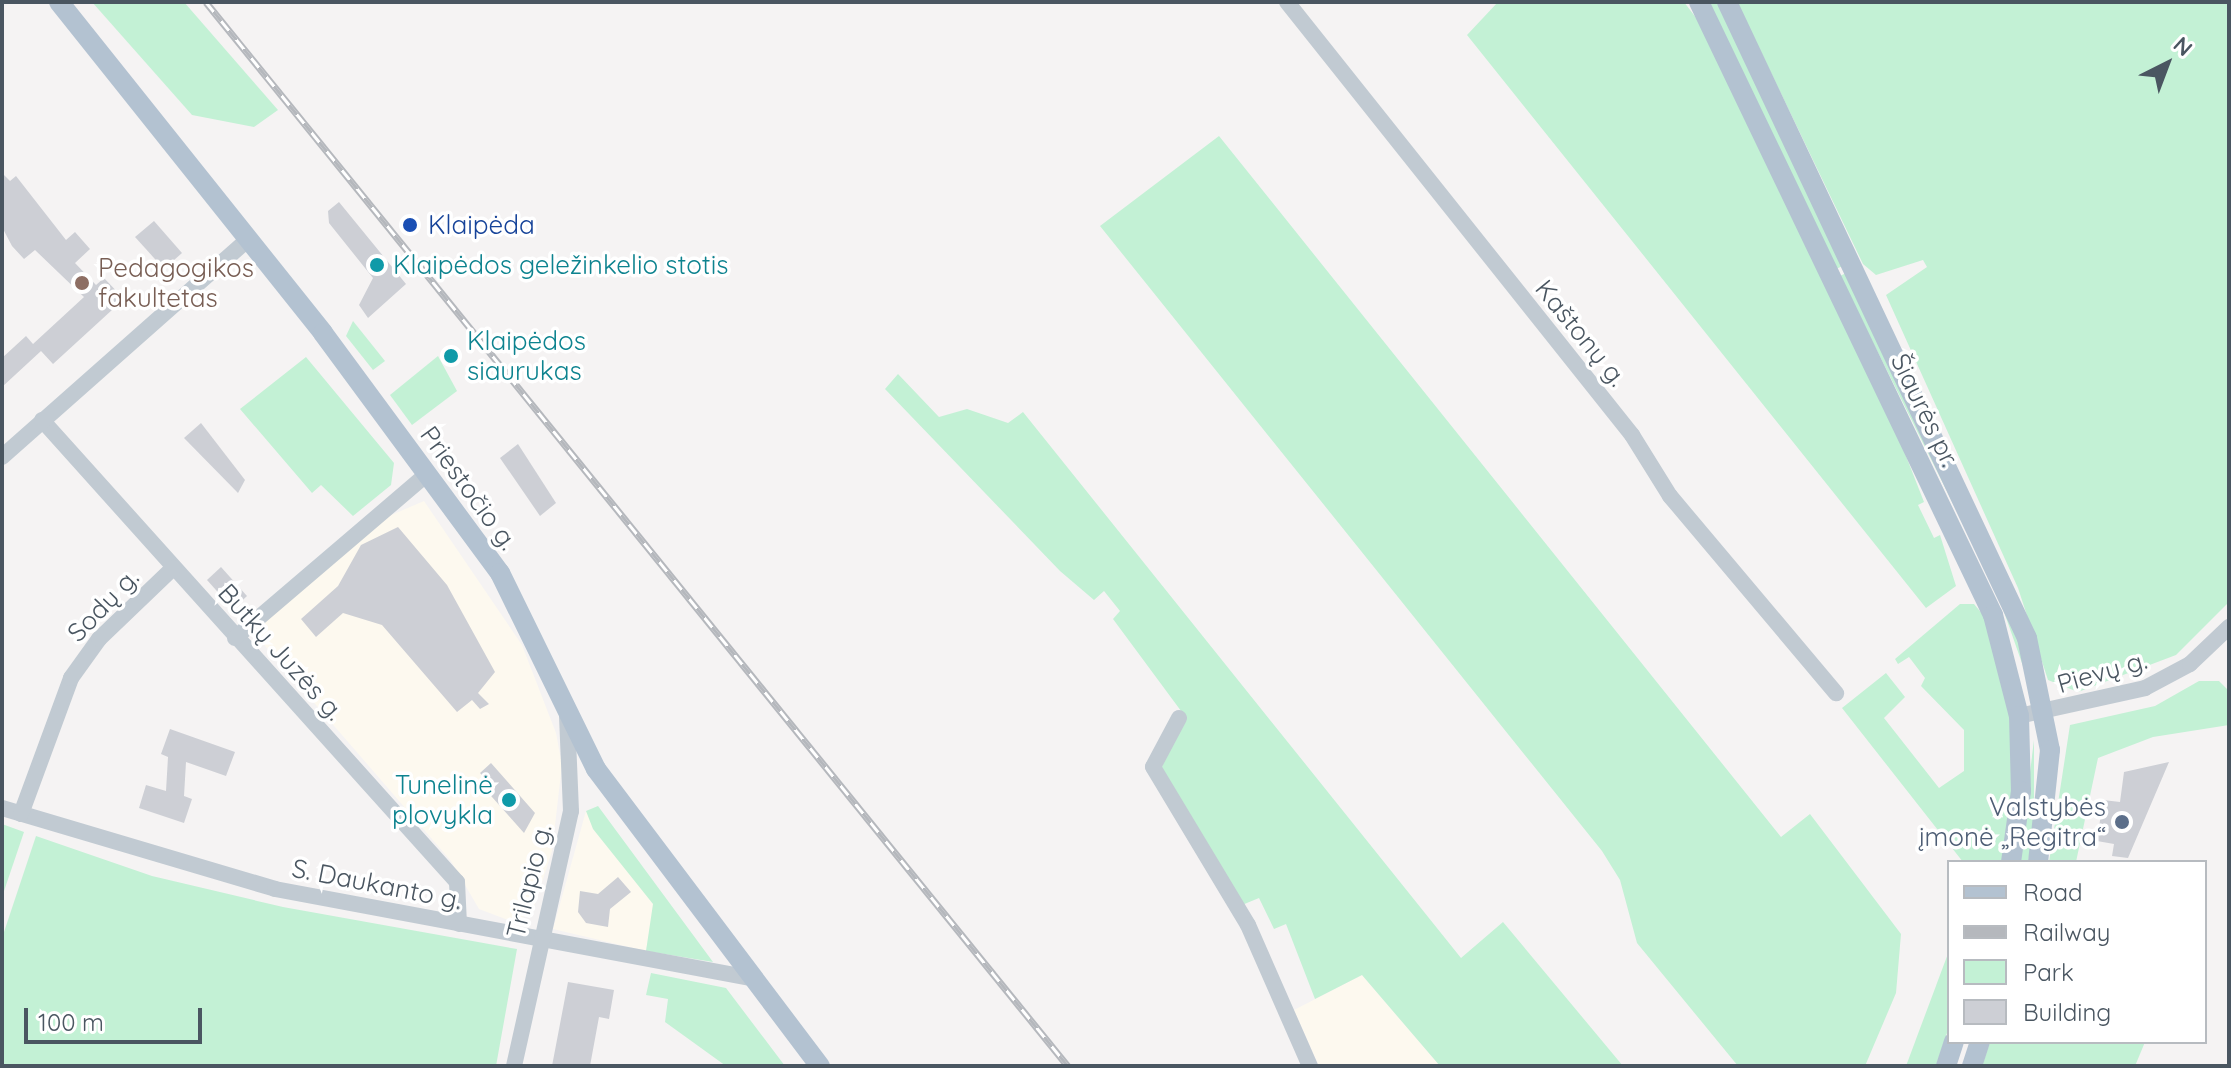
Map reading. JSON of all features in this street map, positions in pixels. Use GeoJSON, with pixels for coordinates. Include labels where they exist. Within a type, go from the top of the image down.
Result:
{"type":"FeatureCollection","features":[{"type":"Feature","properties":{"kind":"main road","name":"Priestočio g."},"geometry":{"type":"LineString","coordinates":[[59,2],[248,239],[427,474],[516,598],[566,706],[618,803],[791,1034],[820,1066]]}},
{"type":"Feature","properties":{"kind":"main road","name":"Šiaurės pr."},"geometry":{"type":"LineString","coordinates":[[1699,2],[1993,615],[2019,716],[2021,791],[2011,860]]}},
{"type":"Feature","properties":{"kind":"main road","name":"Šiaurės pr."},"geometry":{"type":"LineString","coordinates":[[1727,2],[2012,598],[2046,712],[2049,796],[2038,860]]}},
{"type":"Feature","properties":{"kind":"main road","name":"Priestočio g."},"geometry":{"type":"LineString","coordinates":[[791,1034],[808,1066]]}},
{"type":"Feature","properties":{"kind":"main road"},"geometry":{"type":"LineString","coordinates":[[1946,1066],[1953,1044]]}},
{"type":"Feature","properties":{"kind":"main road"},"geometry":{"type":"LineString","coordinates":[[1972,1066],[1979,1044]]}},
{"type":"Feature","properties":{"kind":"street","name":"Kaštonų g."},"geometry":{"type":"LineString","coordinates":[[1287,2],[1632,435],[1670,496],[1836,693]]}},
{"type":"Feature","properties":{"kind":"street"},"geometry":{"type":"LineString","coordinates":[[2,457],[248,239]]}},
{"type":"Feature","properties":{"kind":"street","name":"Butkų Juzės g."},"geometry":{"type":"LineString","coordinates":[[42,420],[457,882],[459,924]]}},
{"type":"Feature","properties":{"kind":"street"},"geometry":{"type":"LineString","coordinates":[[235,638],[427,474]]}},
{"type":"Feature","properties":{"kind":"street","name":"Sodų g."},"geometry":{"type":"LineString","coordinates":[[21,814],[71,678],[99,639],[173,568]]}},
{"type":"Feature","properties":{"kind":"street","name":"Pievų g."},"geometry":{"type":"LineString","coordinates":[[2019,716],[2046,712],[2160,681],[2229,627]]}},
{"type":"Feature","properties":{"kind":"street","name":"Trilapio g."},"geometry":{"type":"LineString","coordinates":[[514,1066],[537,939],[571,811],[566,706]]}},
{"type":"Feature","properties":{"kind":"street"},"geometry":{"type":"LineString","coordinates":[[1179,718],[1153,767],[1235,900],[1310,1066]]}},
{"type":"Feature","properties":{"kind":"street","name":"S. Daukanto g."},"geometry":{"type":"LineString","coordinates":[[2,808],[234,879],[750,978]]}},
{"type":"Feature","properties":{"kind":"shaded area"},"geometry":{"type":"Polygon","coordinates":[[[424,501],[522,645],[556,733],[562,765],[552,851],[534,907],[516,923],[479,909],[451,861],[259,639],[264,622],[389,516],[424,501]]]}},
{"type":"Feature","properties":{"kind":"shaded area"},"geometry":{"type":"Polygon","coordinates":[[[586,811],[654,904],[646,951],[553,929],[586,811]]]}},
{"type":"Feature","properties":{"kind":"shaded area"},"geometry":{"type":"Polygon","coordinates":[[[1362,975],[1440,1066],[1319,1066],[1294,1010],[1362,975]]]}},
{"type":"Feature","properties":{"kind":"green space"},"geometry":{"type":"Polygon","coordinates":[[[92,2],[184,2],[278,110],[254,127],[192,115],[92,2]]]}},
{"type":"Feature","properties":{"kind":"green space"},"geometry":{"type":"Polygon","coordinates":[[[1498,2],[1684,2],[1703,27],[1897,433],[1924,502],[1918,505],[1934,538],[1940,535],[1956,586],[1926,608],[1467,35],[1498,2]]]}},
{"type":"Feature","properties":{"kind":"green space"},"geometry":{"type":"Polygon","coordinates":[[[1708,2],[1718,2],[1845,265],[1836,269],[1708,2]]]}},
{"type":"Feature","properties":{"kind":"green space"},"geometry":{"type":"Polygon","coordinates":[[[1737,2],[2229,2],[2229,602],[2176,655],[2078,692],[2048,680],[2018,588],[1886,295],[1927,267],[1923,260],[1876,275],[1863,264],[1737,2]]]}},
{"type":"Feature","properties":{"kind":"green space"},"geometry":{"type":"Polygon","coordinates":[[[1219,136],[1781,837],[1810,814],[1901,934],[1896,993],[1865,1066],[1738,1066],[1637,943],[1620,880],[1602,851],[1100,226],[1219,136]]]}},
{"type":"Feature","properties":{"kind":"green space"},"geometry":{"type":"Polygon","coordinates":[[[1848,272],[1997,583],[2024,657],[2024,669],[1997,592],[1840,276],[1848,272]]]}},
{"type":"Feature","properties":{"kind":"green space"},"geometry":{"type":"Polygon","coordinates":[[[353,321],[385,361],[373,370],[346,336],[353,321]]]}},
{"type":"Feature","properties":{"kind":"green space"},"geometry":{"type":"Polygon","coordinates":[[[438,356],[457,391],[412,425],[390,395],[438,356]]]}},
{"type":"Feature","properties":{"kind":"green space"},"geometry":{"type":"Polygon","coordinates":[[[306,357],[394,463],[391,485],[353,516],[321,485],[312,493],[240,409],[306,357]]]}},
{"type":"Feature","properties":{"kind":"green space"},"geometry":{"type":"Polygon","coordinates":[[[898,374],[939,417],[967,409],[1008,423],[1023,412],[1461,958],[1503,922],[1623,1066],[1440,1066],[1362,975],[1315,999],[1286,924],[1274,929],[1259,898],[1242,905],[1161,769],[1184,715],[1113,619],[1120,611],[1104,591],[1094,600],[1060,571],[885,389],[898,374]]]}},
{"type":"Feature","properties":{"kind":"green space"},"geometry":{"type":"Polygon","coordinates":[[[1960,604],[1974,604],[1984,616],[2009,713],[2014,783],[2002,860],[1961,860],[1842,708],[1886,673],[1905,697],[1884,718],[1939,788],[1964,771],[1964,730],[1921,686],[1925,678],[1909,657],[1898,664],[1895,659],[1960,604]]]}},
{"type":"Feature","properties":{"kind":"green space"},"geometry":{"type":"Polygon","coordinates":[[[2199,681],[2219,681],[2229,691],[2229,725],[2153,737],[2098,758],[2076,860],[2049,860],[2070,725],[2155,706],[2199,681]]]}},
{"type":"Feature","properties":{"kind":"green space"},"geometry":{"type":"Polygon","coordinates":[[[2034,740],[2034,828],[2028,860],[2019,860],[2034,740]]]}},
{"type":"Feature","properties":{"kind":"green space"},"geometry":{"type":"Polygon","coordinates":[[[598,806],[713,962],[646,951],[653,904],[593,829],[586,811],[598,806]]]}},
{"type":"Feature","properties":{"kind":"green space"},"geometry":{"type":"Polygon","coordinates":[[[2,824],[24,832],[2,897],[2,824]]]}},
{"type":"Feature","properties":{"kind":"green space"},"geometry":{"type":"Polygon","coordinates":[[[36,836],[152,876],[283,907],[517,949],[496,1066],[2,1066],[2,938],[36,836]]]}},
{"type":"Feature","properties":{"kind":"green space"},"geometry":{"type":"Polygon","coordinates":[[[1947,956],[1947,1033],[1936,1066],[1906,1066],[1947,956]]]}},
{"type":"Feature","properties":{"kind":"green space"},"geometry":{"type":"Polygon","coordinates":[[[651,973],[726,988],[785,1066],[726,1066],[665,1022],[668,999],[646,995],[651,973]]]}},
{"type":"Feature","properties":{"kind":"green space"},"geometry":{"type":"Polygon","coordinates":[[[1989,1044],[2144,1044],[2135,1066],[1982,1066],[1989,1044]]]}},
{"type":"Feature","properties":{"kind":"building","name":"Pedagogikos fakultetas"},"geometry":{"type":"Polygon","coordinates":[[[2,173],[10,181],[16,176],[66,240],[75,232],[90,249],[75,263],[96,285],[104,278],[124,299],[53,364],[41,351],[2,387],[2,358],[26,336],[33,344],[84,297],[35,250],[24,259],[12,246],[2,227],[2,173]]]}},
{"type":"Feature","properties":{"kind":"building","name":"Klaipėdos geležinkelio stotis"},"geometry":{"type":"Polygon","coordinates":[[[339,202],[406,284],[368,318],[359,305],[373,278],[329,223],[328,211],[339,202]]]}},
{"type":"Feature","properties":{"kind":"building"},"geometry":{"type":"Polygon","coordinates":[[[154,221],[182,253],[164,269],[135,237],[154,221]]]}},
{"type":"Feature","properties":{"kind":"building"},"geometry":{"type":"Polygon","coordinates":[[[201,423],[245,480],[238,493],[184,438],[201,423]]]}},
{"type":"Feature","properties":{"kind":"building"},"geometry":{"type":"Polygon","coordinates":[[[518,444],[556,503],[540,516],[500,458],[518,444]]]}},
{"type":"Feature","properties":{"kind":"building"},"geometry":{"type":"Polygon","coordinates":[[[398,527],[447,585],[495,672],[478,693],[489,704],[480,709],[472,700],[457,712],[382,625],[343,613],[316,637],[301,619],[338,586],[361,545],[398,527]]]}},
{"type":"Feature","properties":{"kind":"building"},"geometry":{"type":"Polygon","coordinates":[[[221,567],[247,596],[233,609],[207,580],[221,567]]]}},
{"type":"Feature","properties":{"kind":"building"},"geometry":{"type":"Polygon","coordinates":[[[170,729],[235,752],[226,776],[186,762],[184,796],[192,799],[184,823],[139,808],[146,785],[166,791],[168,757],[161,754],[170,729]]]}},
{"type":"Feature","properties":{"kind":"building","name":"Valstybės įmonė „Regitra“"},"geometry":{"type":"Polygon","coordinates":[[[2169,762],[2128,858],[2112,856],[2114,844],[2097,841],[2103,800],[2120,802],[2124,772],[2169,762]]]}},
{"type":"Feature","properties":{"kind":"building","name":"Tunelinė plovykla"},"geometry":{"type":"Polygon","coordinates":[[[491,763],[535,813],[524,833],[484,788],[489,783],[480,773],[491,763]]]}},
{"type":"Feature","properties":{"kind":"building"},"geometry":{"type":"Polygon","coordinates":[[[618,877],[631,892],[610,909],[608,927],[586,923],[578,912],[580,891],[598,894],[618,877]]]}},
{"type":"Feature","properties":{"kind":"building"},"geometry":{"type":"Polygon","coordinates":[[[568,982],[614,990],[609,1019],[599,1017],[590,1066],[552,1066],[568,982]]]}},
{"type":"Feature","properties":{"kind":"railway"},"geometry":{"type":"LineString","coordinates":[[206,2],[1068,1066]]}},
{"type":"Feature","properties":{"kind":"place","name":"Klaipėda"},"geometry":{"type":"Point","coordinates":[410,225]}},
{"type":"Feature","properties":{"kind":"place","name":"Klaipėdos geležinkelio stotis"},"geometry":{"type":"Point","coordinates":[377,265]}},
{"type":"Feature","properties":{"kind":"place","name":"Pedagogikos fakultetas"},"geometry":{"type":"Point","coordinates":[82,283]}},
{"type":"Feature","properties":{"kind":"place","name":"Klaipėdos siaurukas"},"geometry":{"type":"Point","coordinates":[451,356]}},
{"type":"Feature","properties":{"kind":"place","name":"Tunelinė plovykla"},"geometry":{"type":"Point","coordinates":[509,800]}},
{"type":"Feature","properties":{"kind":"place","name":"Valstybės įmonė „Regitra“"},"geometry":{"type":"Point","coordinates":[2122,822]}}]}
